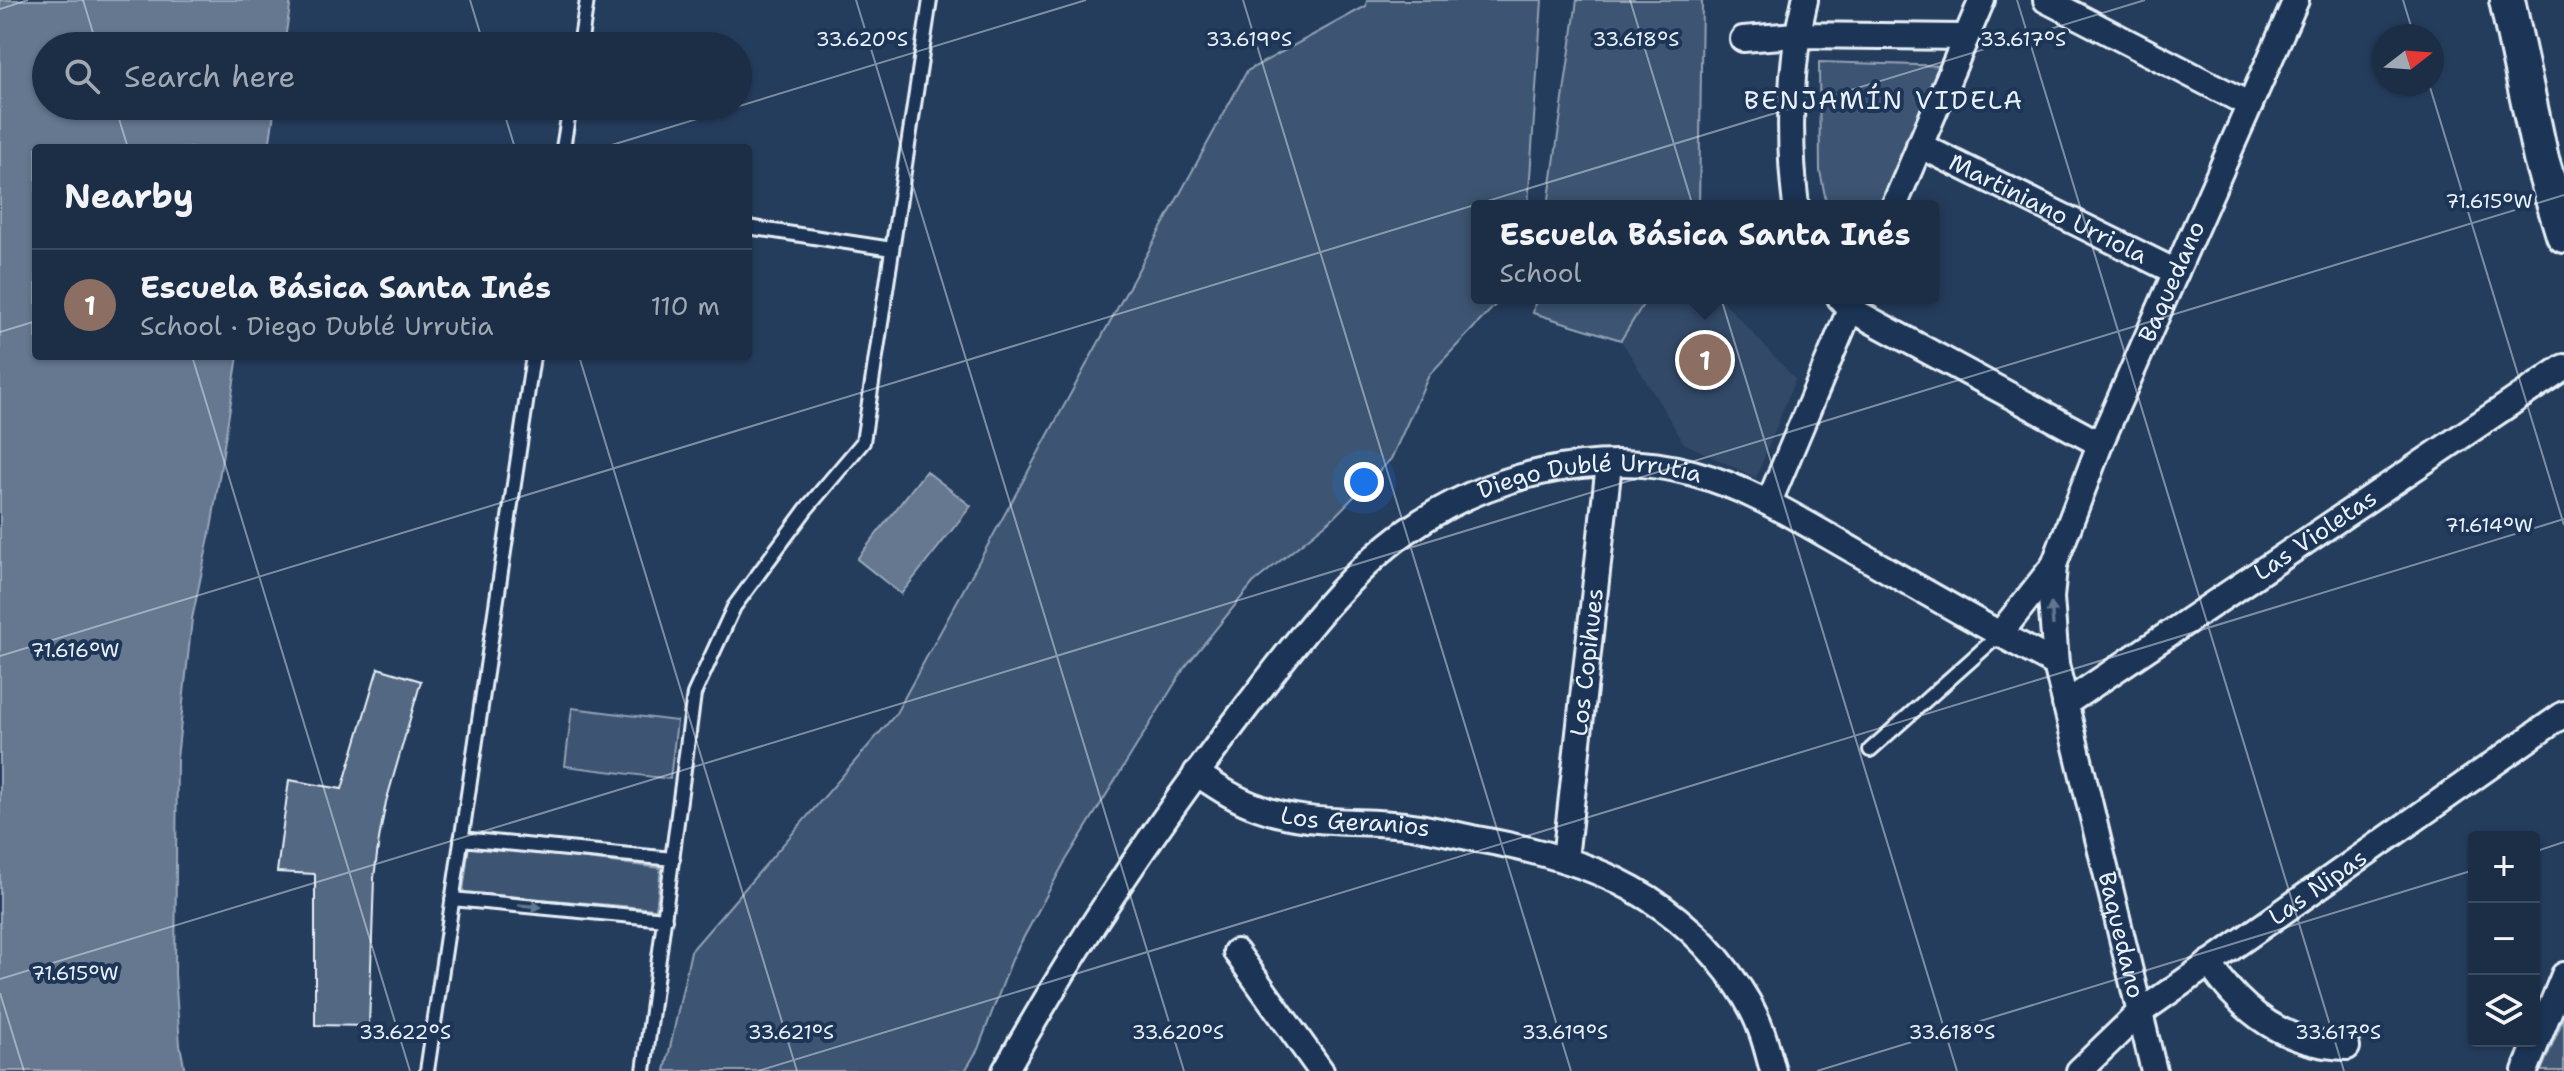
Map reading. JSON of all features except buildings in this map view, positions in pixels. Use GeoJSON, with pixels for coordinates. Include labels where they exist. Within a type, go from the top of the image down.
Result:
{"type":"FeatureCollection","features":[{"type":"Feature","properties":{"kind":"street"},"geometry":{"type":"LineString","coordinates":[[1796,200],[1792,103],[1796,35],[1805,0]]}},
{"type":"Feature","properties":{"kind":"street"},"geometry":{"type":"LineString","coordinates":[[1896,200],[1982,0]]}},
{"type":"Feature","properties":{"kind":"street"},"geometry":{"type":"LineString","coordinates":[[2046,0],[2250,105]]}},
{"type":"Feature","properties":{"kind":"street","name":"Baquedano"},"geometry":{"type":"LineString","coordinates":[[2154,1071],[2056,664],[2051,598],[2054,565],[2100,444],[2296,0]]}},
{"type":"Feature","properties":{"kind":"street"},"geometry":{"type":"LineString","coordinates":[[2507,0],[2553,156],[2564,235]]}},
{"type":"Feature","properties":{"kind":"street"},"geometry":{"type":"LineString","coordinates":[[1743,39],[1796,35],[1965,37]]}},
{"type":"Feature","properties":{"kind":"street","name":"Martiniano Urriola"},"geometry":{"type":"LineString","coordinates":[[1919,145],[2176,272]]}},
{"type":"Feature","properties":{"kind":"street"},"geometry":{"type":"LineString","coordinates":[[1769,502],[1847,304]]}},
{"type":"Feature","properties":{"kind":"street"},"geometry":{"type":"LineString","coordinates":[[1852,304],[2100,444]]}},
{"type":"Feature","properties":{"kind":"street","name":"Las Violetas"},"geometry":{"type":"LineString","coordinates":[[2065,704],[2564,367]]}},
{"type":"Feature","properties":{"kind":"street","name":"Diego Dublé Urrutia"},"geometry":{"type":"LineString","coordinates":[[1196,773],[1293,646],[1355,577],[1407,531],[1436,513],[1498,484],[1562,468],[1609,464],[1661,467],[1693,473],[1769,502],[1999,635],[2056,664]]}},
{"type":"Feature","properties":{"kind":"street","name":"Los Copihues"},"geometry":{"type":"LineString","coordinates":[[1565,859],[1609,464]]}},
{"type":"Feature","properties":{"kind":"street","name":"Baquedano"},"geometry":{"type":"LineString","coordinates":[[1999,635],[2054,565]]}},
{"type":"Feature","properties":{"kind":"street","name":"Las Ñipas"},"geometry":{"type":"LineString","coordinates":[[2079,1071],[2139,1013],[2564,714]]}},
{"type":"Feature","properties":{"kind":"street"},"geometry":{"type":"LineString","coordinates":[[1005,1071],[1035,1017],[1196,773]]}},
{"type":"Feature","properties":{"kind":"street","name":"Los Geranios"},"geometry":{"type":"LineString","coordinates":[[1196,773],[1228,794],[1262,809],[1286,815],[1406,825],[1497,842],[1595,869],[1637,890],[1676,917],[1700,939],[1734,981],[1761,1028],[1773,1071]]}},
{"type":"Feature","properties":{"kind":"street"},"geometry":{"type":"LineString","coordinates":[[1236,952],[1321,1071]]}},
{"type":"Feature","properties":{"kind":"street"},"geometry":{"type":"LineString","coordinates":[[2209,963],[2237,999],[2267,1024],[2313,1044],[2347,1047]]}},
{"type":"Feature","properties":{"kind":"street"},"geometry":{"type":"LineString","coordinates":[[2525,1071],[2564,975]]}},
{"type":"Feature","properties":{"kind":"lane"},"geometry":{"type":"LineString","coordinates":[[582,32],[587,0]]}},
{"type":"Feature","properties":{"kind":"lane"},"geometry":{"type":"LineString","coordinates":[[644,1071],[694,694],[734,607],[807,508],[863,442],[930,0]]}},
{"type":"Feature","properties":{"kind":"lane"},"geometry":{"type":"LineString","coordinates":[[564,144],[568,120]]}},
{"type":"Feature","properties":{"kind":"lane"},"geometry":{"type":"LineString","coordinates":[[752,228],[892,249]]}},
{"type":"Feature","properties":{"kind":"lane"},"geometry":{"type":"LineString","coordinates":[[427,1071],[532,360]]}},
{"type":"Feature","properties":{"kind":"lane"},"geometry":{"type":"LineString","coordinates":[[1870,750],[1999,635]]}},
{"type":"Feature","properties":{"kind":"lane"},"geometry":{"type":"LineString","coordinates":[[461,839],[673,859]]}},
{"type":"Feature","properties":{"kind":"lane"},"geometry":{"type":"LineString","coordinates":[[452,899],[665,919]]}},
{"type":"Feature","properties":{"kind":"shaded area"},"geometry":{"type":"Polygon","coordinates":[[[0,0],[291,0],[286,32],[32,32],[32,120],[273,120],[270,144],[32,144],[32,360],[237,360],[212,523],[192,619],[177,759],[175,974],[185,1071],[0,1071],[0,0]]]}},
{"type":"Feature","properties":{"kind":"shaded area"},"geometry":{"type":"Polygon","coordinates":[[[1367,0],[1542,0],[1528,200],[1471,200],[1471,304],[1496,304],[1429,375],[1391,459],[1334,517],[1253,583],[1185,667],[1063,865],[1013,957],[978,1049],[965,1071],[665,1071],[691,951],[895,715],[1247,71],[1366,6],[1367,0]]]}},
{"type":"Feature","properties":{"kind":"shaded area"},"geometry":{"type":"Polygon","coordinates":[[[1577,0],[1702,0],[1699,200],[1549,200],[1577,0]]]}},
{"type":"Feature","properties":{"kind":"shaded area"},"geometry":{"type":"Polygon","coordinates":[[[1819,62],[1949,66],[1888,200],[1826,200],[1820,171],[1819,62]]]}},
{"type":"Feature","properties":{"kind":"shaded area"},"geometry":{"type":"Polygon","coordinates":[[[1535,304],[1643,304],[1621,340],[1533,313],[1535,304]]]}},
{"type":"Feature","properties":{"kind":"shaded area"},"geometry":{"type":"Polygon","coordinates":[[[1643,304],[1726,304],[1795,379],[1756,478],[1684,443],[1621,340],[1643,304]]]}},
{"type":"Feature","properties":{"kind":"shaded area"},"geometry":{"type":"Polygon","coordinates":[[[926,471],[971,506],[901,594],[857,559],[926,471]]]}},
{"type":"Feature","properties":{"kind":"shaded area"},"geometry":{"type":"Polygon","coordinates":[[[572,708],[677,721],[670,779],[565,766],[572,708]]]}},
{"type":"Feature","properties":{"kind":"shaded area"},"geometry":{"type":"Polygon","coordinates":[[[469,845],[661,868],[656,909],[463,892],[469,845]]]}},
{"type":"Feature","properties":{"kind":"shaded area"},"geometry":{"type":"Polygon","coordinates":[[[2564,1017],[2564,1071],[2541,1071],[2564,1017]]]}},
{"type":"Feature","properties":{"kind":"place","name":"Escuela Básica Santa Inés"},"geometry":{"type":"Point","coordinates":[1705,360]}},
{"type":"Feature","properties":{"kind":"district","name":"BENJAMÍN VIDELA"},"geometry":{"type":"Point","coordinates":[1884,99]}}]}
